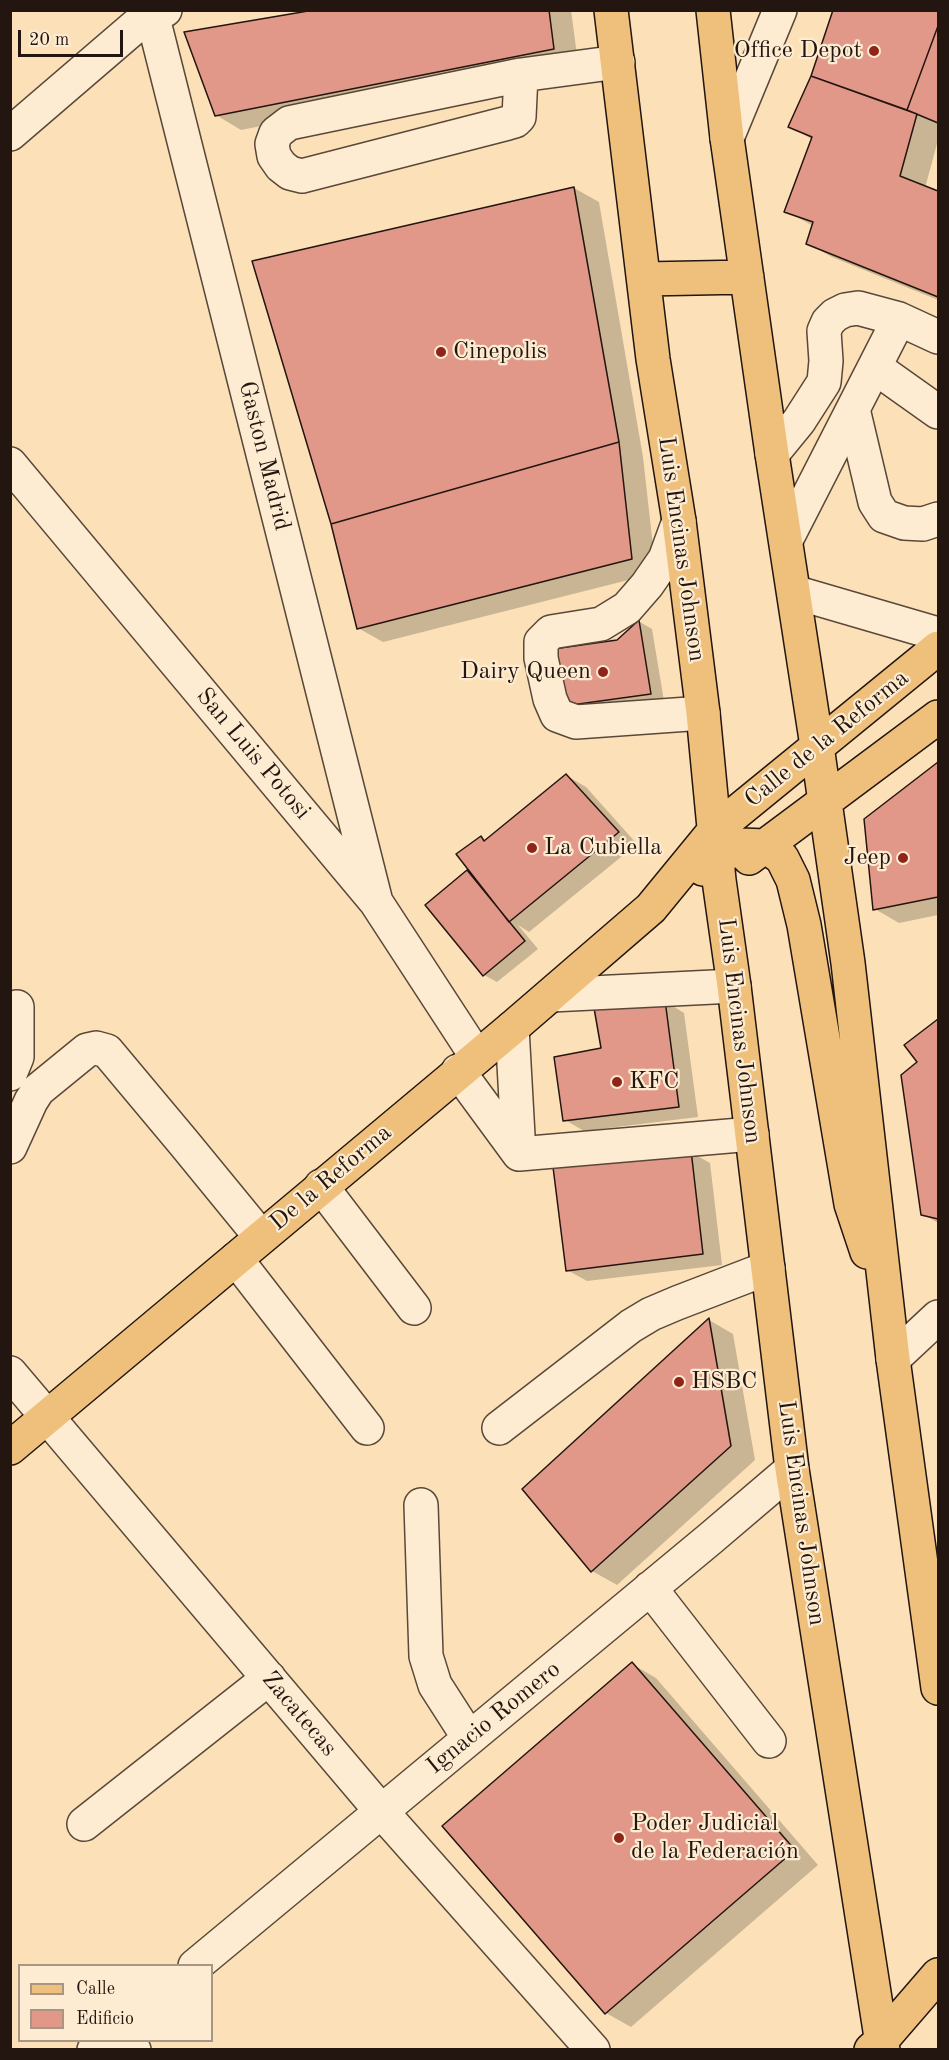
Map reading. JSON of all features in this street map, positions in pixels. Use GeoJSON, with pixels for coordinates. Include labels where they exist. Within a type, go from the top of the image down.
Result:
{"type":"FeatureCollection","features":[{"type":"Feature","properties":{"kind":"main road","name":"Luis Encinas Johnson"},"geometry":{"type":"LineString","coordinates":[[612,10],[653,360],[679,521],[703,713],[717,856],[792,1468],[878,2046]]}},
{"type":"Feature","properties":{"kind":"main road"},"geometry":{"type":"LineString","coordinates":[[713,10],[727,138],[772,454],[818,746],[848,963],[893,1359],[939,1688]]}},
{"type":"Feature","properties":{"kind":"main road"},"geometry":{"type":"LineString","coordinates":[[645,279],[747,277]]}},
{"type":"Feature","properties":{"kind":"main road","name":"Calle de la Reforma"},"geometry":{"type":"LineString","coordinates":[[717,856],[818,746],[939,648]]}},
{"type":"Feature","properties":{"kind":"main road","name":"Calle de la Reforma"},"geometry":{"type":"LineString","coordinates":[[765,846],[939,717]]}},
{"type":"Feature","properties":{"kind":"main road"},"geometry":{"type":"LineString","coordinates":[[717,856],[741,845],[765,846],[782,858],[793,880],[804,925],[851,1204],[888,1313]]}},
{"type":"Feature","properties":{"kind":"main road","name":"De la Reforma"},"geometry":{"type":"LineString","coordinates":[[10,1448],[512,1028],[651,908],[717,856]]}},
{"type":"Feature","properties":{"kind":"main road","name":"De la Reforma"},"geometry":{"type":"LineString","coordinates":[[651,908],[717,856]]}},
{"type":"Feature","properties":{"kind":"main road"},"geometry":{"type":"LineString","coordinates":[[878,2046],[939,1975]]}},
{"type":"Feature","properties":{"kind":"street"},"geometry":{"type":"LineString","coordinates":[[727,138],[780,10]]}},
{"type":"Feature","properties":{"kind":"street"},"geometry":{"type":"LineString","coordinates":[[16,118],[156,11]]}},
{"type":"Feature","properties":{"kind":"street","name":"Gaston Madrid"},"geometry":{"type":"LineString","coordinates":[[156,11],[376,902]]}},
{"type":"Feature","properties":{"kind":"street"},"geometry":{"type":"LineString","coordinates":[[521,75],[521,110],[515,121],[302,176],[290,173],[274,156],[272,144],[276,134],[289,123],[521,75],[618,62]]}},
{"type":"Feature","properties":{"kind":"street"},"geometry":{"type":"LineString","coordinates":[[772,454],[799,421],[824,382],[826,361],[824,331],[828,322],[835,315],[858,308],[899,319],[939,337]]}},
{"type":"Feature","properties":{"kind":"street"},"geometry":{"type":"LineString","coordinates":[[786,540],[899,319]]}},
{"type":"Feature","properties":{"kind":"street"},"geometry":{"type":"LineString","coordinates":[[824,382],[864,388],[939,412]]}},
{"type":"Feature","properties":{"kind":"street"},"geometry":{"type":"LineString","coordinates":[[864,388],[875,502],[884,516],[904,523],[923,524],[939,519]]}},
{"type":"Feature","properties":{"kind":"street","name":"San Luis Potosi"},"geometry":{"type":"LineString","coordinates":[[10,464],[376,902],[519,1154]]}},
{"type":"Feature","properties":{"kind":"street"},"geometry":{"type":"LineString","coordinates":[[679,521],[664,559],[627,608],[601,624],[551,632],[541,642],[541,658],[550,699],[557,715],[576,722],[703,713]]}},
{"type":"Feature","properties":{"kind":"street"},"geometry":{"type":"LineString","coordinates":[[794,592],[939,634]]}},
{"type":"Feature","properties":{"kind":"street"},"geometry":{"type":"LineString","coordinates":[[551,995],[734,986]]}},
{"type":"Feature","properties":{"kind":"street"},"geometry":{"type":"LineString","coordinates":[[10,1074],[17,1057],[17,1007]]}},
{"type":"Feature","properties":{"kind":"street"},"geometry":{"type":"LineString","coordinates":[[512,1028],[519,1154],[752,1134]]}},
{"type":"Feature","properties":{"kind":"street"},"geometry":{"type":"LineString","coordinates":[[10,1147],[38,1090],[87,1050],[96,1048],[106,1051],[261,1238]]}},
{"type":"Feature","properties":{"kind":"street"},"geometry":{"type":"LineString","coordinates":[[321,1186],[414,1308]]}},
{"type":"Feature","properties":{"kind":"street"},"geometry":{"type":"LineString","coordinates":[[236,1259],[367,1428]]}},
{"type":"Feature","properties":{"kind":"street"},"geometry":{"type":"LineString","coordinates":[[499,1428],[632,1326],[651,1314],[768,1268]]}},
{"type":"Feature","properties":{"kind":"street"},"geometry":{"type":"LineString","coordinates":[[893,1359],[939,1317]]}},
{"type":"Feature","properties":{"kind":"street","name":"Zacatecas"},"geometry":{"type":"LineString","coordinates":[[10,1373],[381,1811],[593,2049]]}},
{"type":"Feature","properties":{"kind":"street","name":"Ignacio Romero"},"geometry":{"type":"LineString","coordinates":[[196,1964],[792,1468]]}},
{"type":"Feature","properties":{"kind":"street"},"geometry":{"type":"LineString","coordinates":[[422,1505],[426,1656],[435,1685],[469,1738]]}},
{"type":"Feature","properties":{"kind":"street"},"geometry":{"type":"LineString","coordinates":[[650,1588],[769,1741]]}},
{"type":"Feature","properties":{"kind":"street"},"geometry":{"type":"LineString","coordinates":[[84,1824],[269,1678]]}},
{"type":"Feature","properties":{"kind":"building"},"geometry":{"type":"Polygon","coordinates":[[[314,10],[549,10],[554,49],[215,116],[184,32],[314,10]]]}},
{"type":"Feature","properties":{"kind":"building","name":"Office Depot"},"geometry":{"type":"Polygon","coordinates":[[[833,10],[938,10],[938,26],[907,110],[811,76],[833,10]]]}},
{"type":"Feature","properties":{"kind":"building"},"geometry":{"type":"Polygon","coordinates":[[[938,26],[938,123],[907,110],[938,26]]]}},
{"type":"Feature","properties":{"kind":"building"},"geometry":{"type":"Polygon","coordinates":[[[811,76],[917,114],[900,176],[938,191],[938,297],[806,244],[813,222],[784,212],[812,137],[788,127],[811,76]]]}},
{"type":"Feature","properties":{"kind":"building","name":"Cinepolis"},"geometry":{"type":"Polygon","coordinates":[[[574,187],[619,442],[331,524],[252,261],[574,187]]]}},
{"type":"Feature","properties":{"kind":"building"},"geometry":{"type":"Polygon","coordinates":[[[619,442],[632,559],[357,629],[331,524],[619,442]]]}},
{"type":"Feature","properties":{"kind":"building","name":"Dairy Queen"},"geometry":{"type":"Polygon","coordinates":[[[639,620],[651,694],[564,706],[553,649],[617,640],[639,620]]]}},
{"type":"Feature","properties":{"kind":"building","name":"Jeep"},"geometry":{"type":"Polygon","coordinates":[[[938,762],[938,897],[873,910],[864,819],[938,762]]]}},
{"type":"Feature","properties":{"kind":"building","name":"La Cubiella"},"geometry":{"type":"Polygon","coordinates":[[[566,774],[619,832],[509,922],[456,854],[481,836],[484,841],[566,774]]]}},
{"type":"Feature","properties":{"kind":"building"},"geometry":{"type":"Polygon","coordinates":[[[467,870],[525,941],[483,976],[425,905],[467,870]]]}},
{"type":"Feature","properties":{"kind":"building","name":"KFC"},"geometry":{"type":"Polygon","coordinates":[[[665,1000],[679,1107],[563,1121],[554,1057],[601,1048],[594,1008],[665,1000]]]}},
{"type":"Feature","properties":{"kind":"building"},"geometry":{"type":"Polygon","coordinates":[[[938,1019],[938,1219],[921,1215],[901,1075],[917,1062],[904,1045],[938,1019]]]}},
{"type":"Feature","properties":{"kind":"building"},"geometry":{"type":"Polygon","coordinates":[[[691,1150],[703,1254],[566,1271],[553,1167],[691,1150]]]}},
{"type":"Feature","properties":{"kind":"building","name":"HSBC"},"geometry":{"type":"Polygon","coordinates":[[[709,1318],[731,1446],[591,1572],[522,1489],[709,1318]]]}},
{"type":"Feature","properties":{"kind":"building","name":"Poder Judicial de la Federación"},"geometry":{"type":"Polygon","coordinates":[[[632,1662],[795,1850],[605,2014],[442,1826],[632,1662]]]}},
{"type":"Feature","properties":{"kind":"place","name":"Office Depot"},"geometry":{"type":"Point","coordinates":[874,51]}},
{"type":"Feature","properties":{"kind":"place","name":"Cinepolis"},"geometry":{"type":"Point","coordinates":[441,352]}},
{"type":"Feature","properties":{"kind":"place","name":"Dairy Queen"},"geometry":{"type":"Point","coordinates":[603,672]}},
{"type":"Feature","properties":{"kind":"place","name":"La Cubiella"},"geometry":{"type":"Point","coordinates":[532,848]}},
{"type":"Feature","properties":{"kind":"place","name":"Jeep"},"geometry":{"type":"Point","coordinates":[903,858]}},
{"type":"Feature","properties":{"kind":"place","name":"KFC"},"geometry":{"type":"Point","coordinates":[617,1082]}},
{"type":"Feature","properties":{"kind":"place","name":"HSBC"},"geometry":{"type":"Point","coordinates":[679,1382]}},
{"type":"Feature","properties":{"kind":"place","name":"Poder Judicial de la Federación"},"geometry":{"type":"Point","coordinates":[619,1838]}}]}
